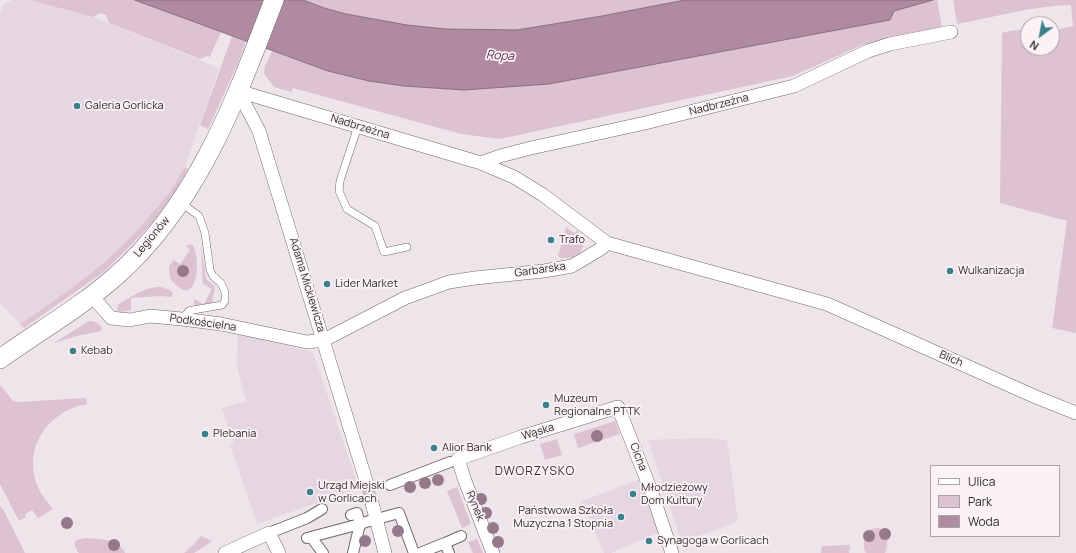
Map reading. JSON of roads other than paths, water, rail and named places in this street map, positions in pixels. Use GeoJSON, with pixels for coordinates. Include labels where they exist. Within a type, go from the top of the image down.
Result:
{"type":"FeatureCollection","features":[{"type":"Feature","properties":{"kind":"main road","name":"Legionów"},"geometry":{"type":"LineString","coordinates":[[0,359],[92,296],[137,256],[155,236],[197,177],[213,147],[248,68],[274,0]]}},
{"type":"Feature","properties":{"kind":"street","name":"Nadbrzeżna"},"geometry":{"type":"LineString","coordinates":[[481,163],[500,156],[531,148],[645,123],[794,86],[868,50],[890,44],[952,32]]}},
{"type":"Feature","properties":{"kind":"street","name":"Nadbrzeżna"},"geometry":{"type":"LineString","coordinates":[[238,91],[481,163],[514,177],[543,195],[607,243]]}},
{"type":"Feature","properties":{"kind":"street","name":"Adama Mickiewicza"},"geometry":{"type":"LineString","coordinates":[[238,91],[259,131],[367,484]]}},
{"type":"Feature","properties":{"kind":"street","name":"Garbarska"},"geometry":{"type":"LineString","coordinates":[[324,340],[405,298],[449,282],[544,271],[572,266],[602,248],[607,243]]}},
{"type":"Feature","properties":{"kind":"street","name":"Blich"},"geometry":{"type":"LineString","coordinates":[[607,243],[827,304],[1036,397],[1076,413]]}},
{"type":"Feature","properties":{"kind":"street","name":"Podkościelna"},"geometry":{"type":"LineString","coordinates":[[92,296],[111,318],[130,320],[150,316],[182,319],[221,324],[307,342],[324,340]]}},
{"type":"Feature","properties":{"kind":"street","name":"Wąska"},"geometry":{"type":"LineString","coordinates":[[454,460],[521,437],[618,407]]}},
{"type":"Feature","properties":{"kind":"street","name":"Cicha"},"geometry":{"type":"LineString","coordinates":[[618,407],[652,493],[672,553]]}},
{"type":"Feature","properties":{"kind":"street"},"geometry":{"type":"LineString","coordinates":[[390,485],[454,460]]}},
{"type":"Feature","properties":{"kind":"street","name":"Rynek"},"geometry":{"type":"LineString","coordinates":[[454,460],[465,481],[493,553]]}},
{"type":"Feature","properties":{"kind":"street"},"geometry":{"type":"LineString","coordinates":[[372,503],[385,553]]}},
{"type":"Feature","properties":{"kind":"street"},"geometry":{"type":"LineString","coordinates":[[225,553],[269,533],[308,518],[322,509]]}},
{"type":"Feature","properties":{"kind":"street"},"geometry":{"type":"LineString","coordinates":[[351,515],[357,513],[365,523]]}},
{"type":"Feature","properties":{"kind":"street"},"geometry":{"type":"LineString","coordinates":[[385,514],[399,513],[414,553]]}},
{"type":"Feature","properties":{"kind":"street"},"geometry":{"type":"LineString","coordinates":[[323,553],[309,538],[365,523]]}},
{"type":"Feature","properties":{"kind":"street"},"geometry":{"type":"LineString","coordinates":[[353,553],[365,523]]}},
{"type":"Feature","properties":{"kind":"street"},"geometry":{"type":"LineString","coordinates":[[269,533],[279,553]]}},
{"type":"Feature","properties":{"kind":"street"},"geometry":{"type":"LineString","coordinates":[[420,553],[460,536]]}},
{"type":"Feature","properties":{"kind":"street"},"geometry":{"type":"LineString","coordinates":[[445,543],[448,553]]}},
{"type":"Feature","properties":{"kind":"lane"},"geometry":{"type":"LineString","coordinates":[[358,126],[340,182],[340,191],[347,209],[375,226],[384,252],[407,247]]}},
{"type":"Feature","properties":{"kind":"lane"},"geometry":{"type":"LineString","coordinates":[[180,202],[199,216],[205,233],[210,270],[222,283],[225,292],[225,301],[222,305],[189,311],[182,319]]}},
{"type":"Feature","properties":{"kind":"water","name":"Ropa"},"geometry":{"type":"Polygon","coordinates":[[[135,0],[303,0],[346,14],[407,25],[445,29],[517,30],[685,0],[933,0],[894,11],[890,20],[549,84],[464,90],[404,86],[369,81],[328,71],[135,0]]]}},
{"type":"Feature","properties":{"kind":"tunnel"},"geometry":{"type":"LineString","coordinates":[[367,484],[372,503]]}},
{"type":"Feature","properties":{"kind":"place","name":"Galeria Gorlicka"},"geometry":{"type":"Point","coordinates":[77,106]}},
{"type":"Feature","properties":{"kind":"place","name":"Trafo"},"geometry":{"type":"Point","coordinates":[551,240]}},
{"type":"Feature","properties":{"kind":"place","name":"Wulkanizacja"},"geometry":{"type":"Point","coordinates":[950,271]}},
{"type":"Feature","properties":{"kind":"place","name":"Lider Market"},"geometry":{"type":"Point","coordinates":[327,284]}},
{"type":"Feature","properties":{"kind":"place","name":"Kebab"},"geometry":{"type":"Point","coordinates":[73,351]}},
{"type":"Feature","properties":{"kind":"place","name":"Muzeum Regionalne PTTK"},"geometry":{"type":"Point","coordinates":[546,405]}},
{"type":"Feature","properties":{"kind":"place","name":"Plebania"},"geometry":{"type":"Point","coordinates":[205,434]}},
{"type":"Feature","properties":{"kind":"place","name":"Alior Bank"},"geometry":{"type":"Point","coordinates":[434,448]}},
{"type":"Feature","properties":{"kind":"place","name":"Urząd Miejski w Gorlicach"},"geometry":{"type":"Point","coordinates":[310,492]}},
{"type":"Feature","properties":{"kind":"place","name":"Młodzieżowy Dom Kultury"},"geometry":{"type":"Point","coordinates":[633,494]}},
{"type":"Feature","properties":{"kind":"place","name":"Państwowa Szkoła Muzyczna 1 Stopnia"},"geometry":{"type":"Point","coordinates":[621,517]}},
{"type":"Feature","properties":{"kind":"place","name":"Synagoga w Gorlicach"},"geometry":{"type":"Point","coordinates":[649,541]}},
{"type":"Feature","properties":{"kind":"district","name":"DWORZYSKO"},"geometry":{"type":"Point","coordinates":[535,472]}}]}
